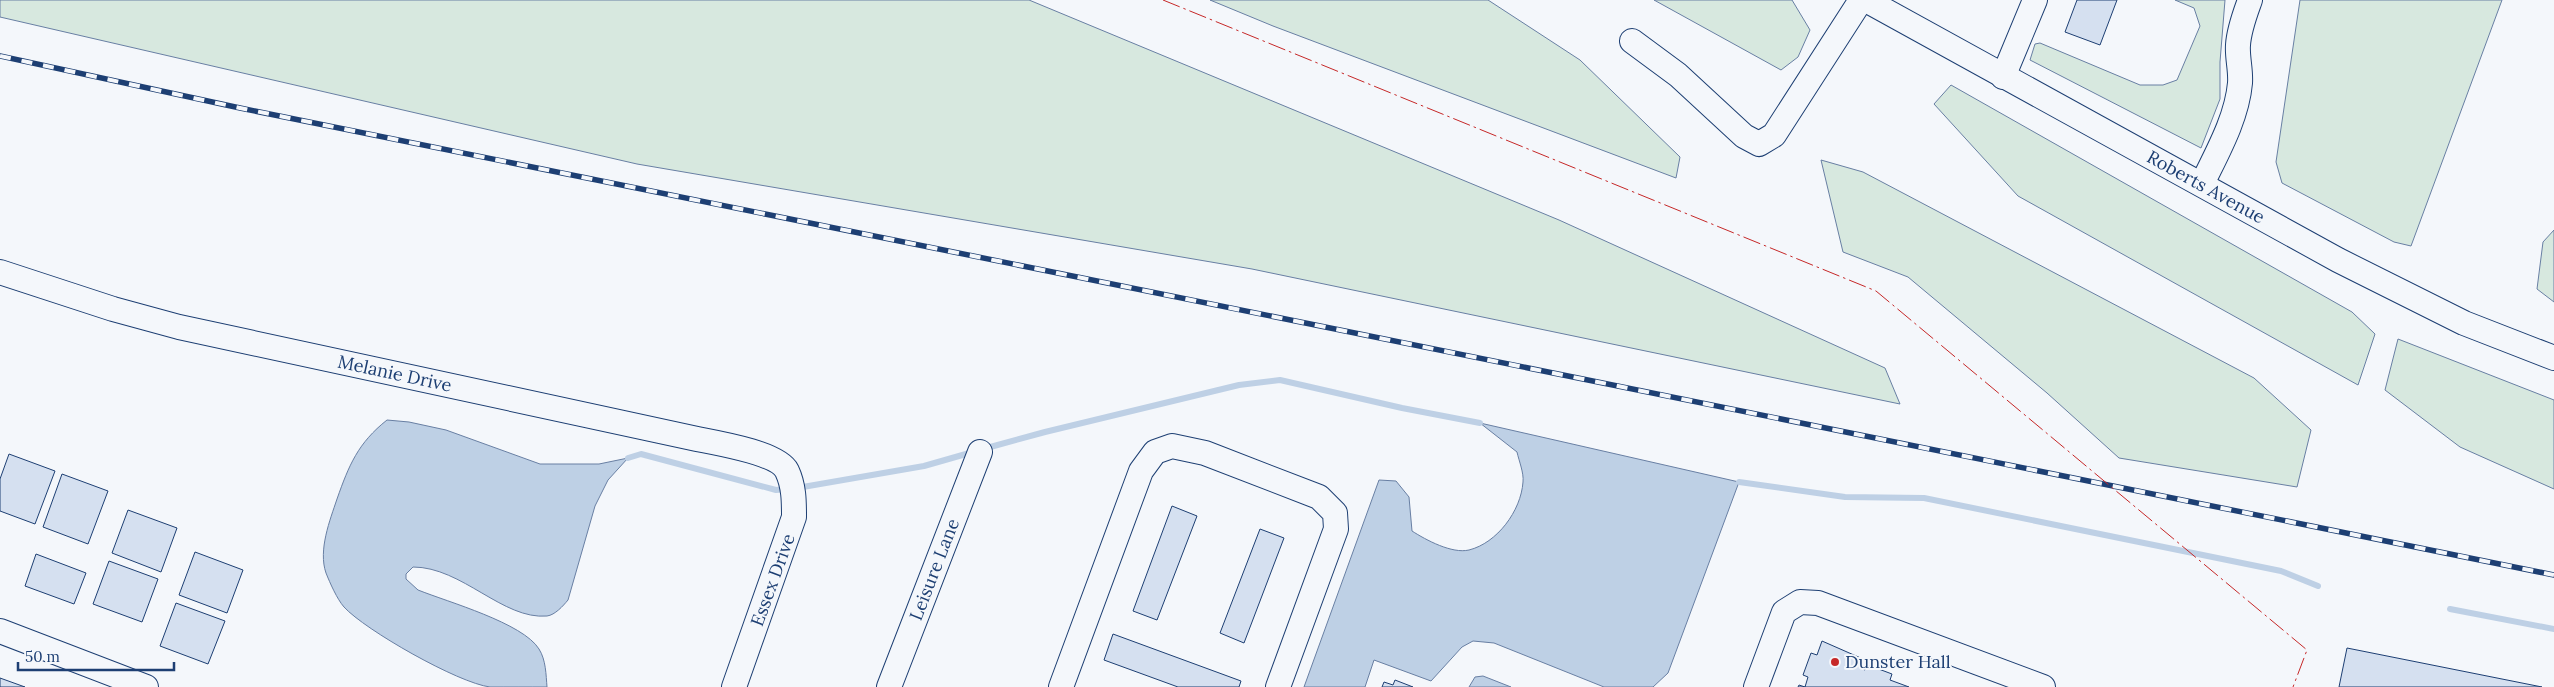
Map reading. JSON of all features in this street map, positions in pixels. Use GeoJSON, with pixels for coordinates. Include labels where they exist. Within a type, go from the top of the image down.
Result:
{"type":"FeatureCollection","features":[{"type":"Feature","properties":{"kind":"street"},"geometry":{"type":"LineString","coordinates":[[1632,41],[1678,75],[1744,136],[1759,144],[1774,135],[1861,0]]}},
{"type":"Feature","properties":{"kind":"street","name":"Roberts Avenue"},"geometry":{"type":"LineString","coordinates":[[1866,0],[2338,260],[2456,319],[2554,358]]}},
{"type":"Feature","properties":{"kind":"street"},"geometry":{"type":"LineString","coordinates":[[2003,77],[2035,0]]}},
{"type":"Feature","properties":{"kind":"street"},"geometry":{"type":"LineString","coordinates":[[2202,184],[2220,147],[2237,101],[2240,82],[2238,45],[2242,22],[2250,0]]}},
{"type":"Feature","properties":{"kind":"street","name":"Melanie Drive"},"geometry":{"type":"LineString","coordinates":[[0,272],[113,309],[179,327],[697,439],[773,460],[790,482]]}},
{"type":"Feature","properties":{"kind":"street"},"geometry":{"type":"LineString","coordinates":[[1060,687],[1141,471],[1156,452],[1172,446],[1206,453],[1319,498],[1335,513],[1336,529],[1278,687]]}},
{"type":"Feature","properties":{"kind":"street","name":"Leisure Lane"},"geometry":{"type":"LineString","coordinates":[[889,687],[980,452]]}},
{"type":"Feature","properties":{"kind":"street","name":"Essex Drive"},"geometry":{"type":"LineString","coordinates":[[734,687],[790,532],[794,517],[790,482]]}},
{"type":"Feature","properties":{"kind":"street"},"geometry":{"type":"LineString","coordinates":[[1756,687],[1784,612],[1800,602],[1818,603],[2043,687]]}},
{"type":"Feature","properties":{"kind":"street"},"geometry":{"type":"LineString","coordinates":[[0,631],[146,687]]}},
{"type":"Feature","properties":{"kind":"shaded area"},"geometry":{"type":"Polygon","coordinates":[[[0,0],[1029,0],[1559,220],[1885,368],[1900,404],[1252,269],[637,164],[0,17],[0,0]]]}},
{"type":"Feature","properties":{"kind":"shaded area"},"geometry":{"type":"Polygon","coordinates":[[[1210,0],[1488,0],[1580,60],[1680,157],[1676,178],[1273,26],[1210,0]]]}},
{"type":"Feature","properties":{"kind":"shaded area"},"geometry":{"type":"Polygon","coordinates":[[[1654,0],[1792,0],[1810,30],[1798,57],[1781,70],[1654,0]]]}},
{"type":"Feature","properties":{"kind":"shaded area"},"geometry":{"type":"Polygon","coordinates":[[[2175,0],[2225,0],[2220,62],[2220,99],[2201,148],[2030,60],[2035,44],[2040,43],[2140,85],[2163,85],[2177,80],[2200,26],[2194,8],[2175,0]]]}},
{"type":"Feature","properties":{"kind":"shaded area"},"geometry":{"type":"Polygon","coordinates":[[[2300,0],[2502,0],[2411,246],[2394,242],[2282,183],[2276,162],[2300,0]]]}},
{"type":"Feature","properties":{"kind":"shaded area"},"geometry":{"type":"Polygon","coordinates":[[[1951,85],[2352,312],[2375,334],[2358,385],[2018,196],[1934,104],[1951,85]]]}},
{"type":"Feature","properties":{"kind":"shaded area"},"geometry":{"type":"Polygon","coordinates":[[[1821,160],[1863,172],[2254,378],[2311,430],[2297,487],[2119,458],[2047,393],[1908,277],[1843,252],[1821,160]]]}},
{"type":"Feature","properties":{"kind":"shaded area"},"geometry":{"type":"Polygon","coordinates":[[[2554,230],[2554,302],[2537,289],[2543,242],[2554,230]]]}},
{"type":"Feature","properties":{"kind":"shaded area"},"geometry":{"type":"Polygon","coordinates":[[[2398,339],[2554,400],[2554,489],[2460,447],[2385,390],[2398,339]]]}},
{"type":"Feature","properties":{"kind":"water"},"geometry":{"type":"Polygon","coordinates":[[[387,420],[409,422],[446,430],[540,464],[599,464],[628,458],[608,480],[595,506],[568,600],[553,614],[547,616],[531,615],[514,610],[448,575],[431,569],[413,567],[406,574],[406,579],[418,590],[484,614],[518,630],[530,639],[539,649],[543,658],[547,687],[490,687],[457,676],[413,654],[371,629],[355,617],[339,600],[326,573],[324,564],[324,545],[328,526],[350,465],[369,437],[387,420]]]}},
{"type":"Feature","properties":{"kind":"water"},"geometry":{"type":"Polygon","coordinates":[[[1480,423],[1739,482],[1668,673],[1653,687],[1604,687],[1494,643],[1473,641],[1462,647],[1431,681],[1374,660],[1365,687],[1304,687],[1379,480],[1396,481],[1409,497],[1412,531],[1447,548],[1462,551],[1479,546],[1498,533],[1506,524],[1518,504],[1523,482],[1522,471],[1517,452],[1480,423]]]}},
{"type":"Feature","properties":{"kind":"water"},"geometry":{"type":"Polygon","coordinates":[[[1483,676],[1511,687],[1469,687],[1475,677],[1483,676]]]}},
{"type":"Feature","properties":{"kind":"building"},"geometry":{"type":"Polygon","coordinates":[[[2077,0],[2117,0],[2100,45],[2065,32],[2077,0]]]}},
{"type":"Feature","properties":{"kind":"building"},"geometry":{"type":"Polygon","coordinates":[[[9,454],[55,471],[35,524],[0,511],[0,479],[9,454]]]}},
{"type":"Feature","properties":{"kind":"building"},"geometry":{"type":"Polygon","coordinates":[[[62,474],[108,491],[88,544],[43,527],[62,474]]]}},
{"type":"Feature","properties":{"kind":"building"},"geometry":{"type":"Polygon","coordinates":[[[1172,506],[1197,516],[1157,620],[1133,611],[1172,506]]]}},
{"type":"Feature","properties":{"kind":"building"},"geometry":{"type":"Polygon","coordinates":[[[128,510],[177,528],[161,572],[112,553],[128,510]]]}},
{"type":"Feature","properties":{"kind":"building"},"geometry":{"type":"Polygon","coordinates":[[[1260,529],[1284,538],[1244,643],[1220,633],[1260,529]]]}},
{"type":"Feature","properties":{"kind":"building"},"geometry":{"type":"Polygon","coordinates":[[[195,552],[243,570],[227,613],[179,595],[195,552]]]}},
{"type":"Feature","properties":{"kind":"building"},"geometry":{"type":"Polygon","coordinates":[[[36,554],[86,573],[74,604],[25,586],[36,554]]]}},
{"type":"Feature","properties":{"kind":"building"},"geometry":{"type":"Polygon","coordinates":[[[109,561],[158,579],[142,622],[93,604],[109,561]]]}},
{"type":"Feature","properties":{"kind":"building"},"geometry":{"type":"Polygon","coordinates":[[[176,603],[225,621],[208,664],[160,646],[176,603]]]}},
{"type":"Feature","properties":{"kind":"building"},"geometry":{"type":"Polygon","coordinates":[[[1113,634],[1241,681],[1239,687],[1178,687],[1104,660],[1113,634]]]}},
{"type":"Feature","properties":{"kind":"building","name":"Dunster Hall"},"geometry":{"type":"Polygon","coordinates":[[[1822,641],[1863,659],[1860,668],[1865,670],[1868,665],[1892,674],[1890,680],[1909,687],[1805,687],[1808,677],[1803,675],[1811,653],[1817,655],[1822,641]]]}},
{"type":"Feature","properties":{"kind":"building"},"geometry":{"type":"Polygon","coordinates":[[[2347,648],[2542,687],[2339,687],[2347,648]]]}},
{"type":"Feature","properties":{"kind":"building"},"geometry":{"type":"Polygon","coordinates":[[[0,678],[25,687],[0,687],[0,678]]]}},
{"type":"Feature","properties":{"kind":"building"},"geometry":{"type":"Polygon","coordinates":[[[1395,680],[1413,687],[1382,687],[1384,682],[1393,685],[1395,680]]]}},
{"type":"Feature","properties":{"kind":"waterway"},"geometry":{"type":"LineString","coordinates":[[983,449],[1239,385],[1280,380],[1402,408],[1480,423]]}},
{"type":"Feature","properties":{"kind":"waterway"},"geometry":{"type":"LineString","coordinates":[[797,488],[924,466],[973,452]]}},
{"type":"Feature","properties":{"kind":"waterway"},"geometry":{"type":"LineString","coordinates":[[628,458],[641,454],[776,490],[787,489]]}},
{"type":"Feature","properties":{"kind":"waterway"},"geometry":{"type":"LineString","coordinates":[[1739,482],[1845,497],[1924,498],[2281,571],[2318,586]]}},
{"type":"Feature","properties":{"kind":"waterway"},"geometry":{"type":"LineString","coordinates":[[2450,609],[2554,629]]}},
{"type":"Feature","properties":{"kind":"railway"},"geometry":{"type":"LineString","coordinates":[[0,56],[240,108],[2554,575]]}},
{"type":"Feature","properties":{"kind":"power"},"geometry":{"type":"LineString","coordinates":[[1163,0],[1876,291],[2307,650],[2293,687]]}},
{"type":"Feature","properties":{"kind":"place","name":"Dunster Hall"},"geometry":{"type":"Point","coordinates":[1835,662]}}]}
